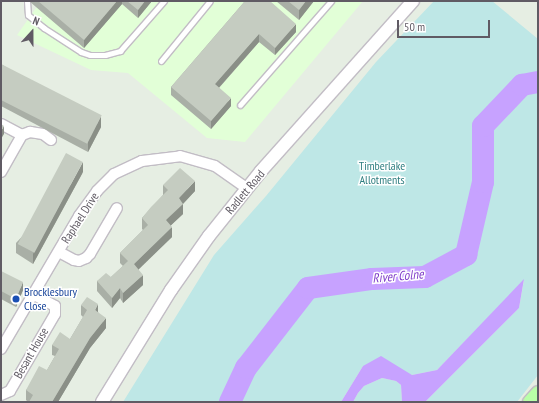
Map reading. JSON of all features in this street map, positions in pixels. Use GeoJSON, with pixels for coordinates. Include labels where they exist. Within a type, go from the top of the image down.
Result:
{"type":"FeatureCollection","features":[{"type":"Feature","properties":{"kind":"main road"},"geometry":{"type":"LineString","coordinates":[[530,402],[538,393]]}},
{"type":"Feature","properties":{"kind":"street","name":"Radlett Road"},"geometry":{"type":"LineString","coordinates":[[102,402],[188,264],[247,188],[413,1]]}},
{"type":"Feature","properties":{"kind":"street"},"geometry":{"type":"LineString","coordinates":[[1,124],[22,135]]}},
{"type":"Feature","properties":{"kind":"street"},"geometry":{"type":"LineString","coordinates":[[1,172],[22,135],[30,132],[43,134],[51,140]]}},
{"type":"Feature","properties":{"kind":"street","name":"Raphael Drive"},"geometry":{"type":"LineString","coordinates":[[1,349],[79,216],[105,182],[125,168],[142,161],[171,156],[191,158],[215,166],[247,188]]}},
{"type":"Feature","properties":{"kind":"street"},"geometry":{"type":"LineString","coordinates":[[59,252],[79,261],[86,258],[90,254],[117,208]]}},
{"type":"Feature","properties":{"kind":"street","name":"Besant House"},"geometry":{"type":"LineString","coordinates":[[1,395],[10,391],[55,314],[55,306],[34,295]]}},
{"type":"Feature","properties":{"kind":"lane"},"geometry":{"type":"LineString","coordinates":[[27,1],[28,15],[44,28],[81,52],[90,55],[105,55],[120,51],[164,1]]}},
{"type":"Feature","properties":{"kind":"lane"},"geometry":{"type":"LineString","coordinates":[[161,61],[210,1]]}},
{"type":"Feature","properties":{"kind":"lane"},"geometry":{"type":"LineString","coordinates":[[240,105],[331,1]]}},
{"type":"Feature","properties":{"kind":"shaded area"},"geometry":{"type":"Polygon","coordinates":[[[41,1],[363,1],[245,142],[207,138],[128,73],[91,70],[17,35],[41,1]]]}},
{"type":"Feature","properties":{"kind":"shaded area"},"geometry":{"type":"Polygon","coordinates":[[[524,279],[519,308],[425,402],[402,402],[401,385],[396,381],[382,378],[364,386],[353,402],[341,402],[363,366],[381,356],[412,375],[437,370],[524,279]]]}},
{"type":"Feature","properties":{"kind":"green space","name":"Timberlake Allotments"},"geometry":{"type":"Polygon","coordinates":[[[434,1],[492,1],[538,39],[538,375],[517,402],[425,402],[519,308],[524,280],[437,370],[412,375],[363,366],[341,402],[123,402],[214,255],[266,196],[376,62],[434,1]]]}},
{"type":"Feature","properties":{"kind":"green space"},"geometry":{"type":"Polygon","coordinates":[[[382,378],[396,381],[401,385],[402,402],[353,402],[364,386],[382,378]]]}},
{"type":"Feature","properties":{"kind":"building"},"geometry":{"type":"Polygon","coordinates":[[[38,1],[117,1],[84,40],[38,1]]]}},
{"type":"Feature","properties":{"kind":"building"},"geometry":{"type":"Polygon","coordinates":[[[127,1],[145,1],[138,10],[127,1]]]}},
{"type":"Feature","properties":{"kind":"building"},"geometry":{"type":"Polygon","coordinates":[[[245,1],[270,1],[296,24],[275,48],[259,34],[215,84],[231,98],[211,121],[171,87],[245,1]]]}},
{"type":"Feature","properties":{"kind":"building"},"geometry":{"type":"Polygon","coordinates":[[[288,1],[306,1],[299,10],[288,1]]]}},
{"type":"Feature","properties":{"kind":"building"},"geometry":{"type":"Polygon","coordinates":[[[1,64],[102,115],[87,144],[1,100],[1,64]]]}},
{"type":"Feature","properties":{"kind":"building"},"geometry":{"type":"Polygon","coordinates":[[[1,124],[4,126],[1,131],[1,124]]]}},
{"type":"Feature","properties":{"kind":"building"},"geometry":{"type":"Polygon","coordinates":[[[66,153],[83,162],[34,253],[18,244],[66,153]]]}},
{"type":"Feature","properties":{"kind":"building"},"geometry":{"type":"Polygon","coordinates":[[[180,168],[195,181],[179,198],[183,204],[166,220],[172,227],[134,264],[143,275],[123,293],[120,288],[112,298],[97,281],[106,273],[111,277],[128,261],[120,253],[148,225],[142,218],[168,190],[163,185],[180,168]]]}},
{"type":"Feature","properties":{"kind":"building"},"geometry":{"type":"Polygon","coordinates":[[[1,271],[23,282],[16,299],[1,291],[1,271]]]}},
{"type":"Feature","properties":{"kind":"building"},"geometry":{"type":"Polygon","coordinates":[[[87,297],[98,304],[95,310],[106,318],[90,338],[52,402],[29,402],[33,395],[26,390],[39,366],[47,370],[59,349],[52,345],[60,332],[70,339],[87,310],[81,305],[87,297]]]}},
{"type":"Feature","properties":{"kind":"waterway","name":"River Colne"},"geometry":{"type":"LineString","coordinates":[[230,402],[246,368],[308,288],[372,279],[425,277],[466,255],[483,182],[483,126],[522,85],[538,82]]}},
{"type":"Feature","properties":{"kind":"place","name":"Brocklesbury Close"},"geometry":{"type":"Point","coordinates":[16,299]}}]}
